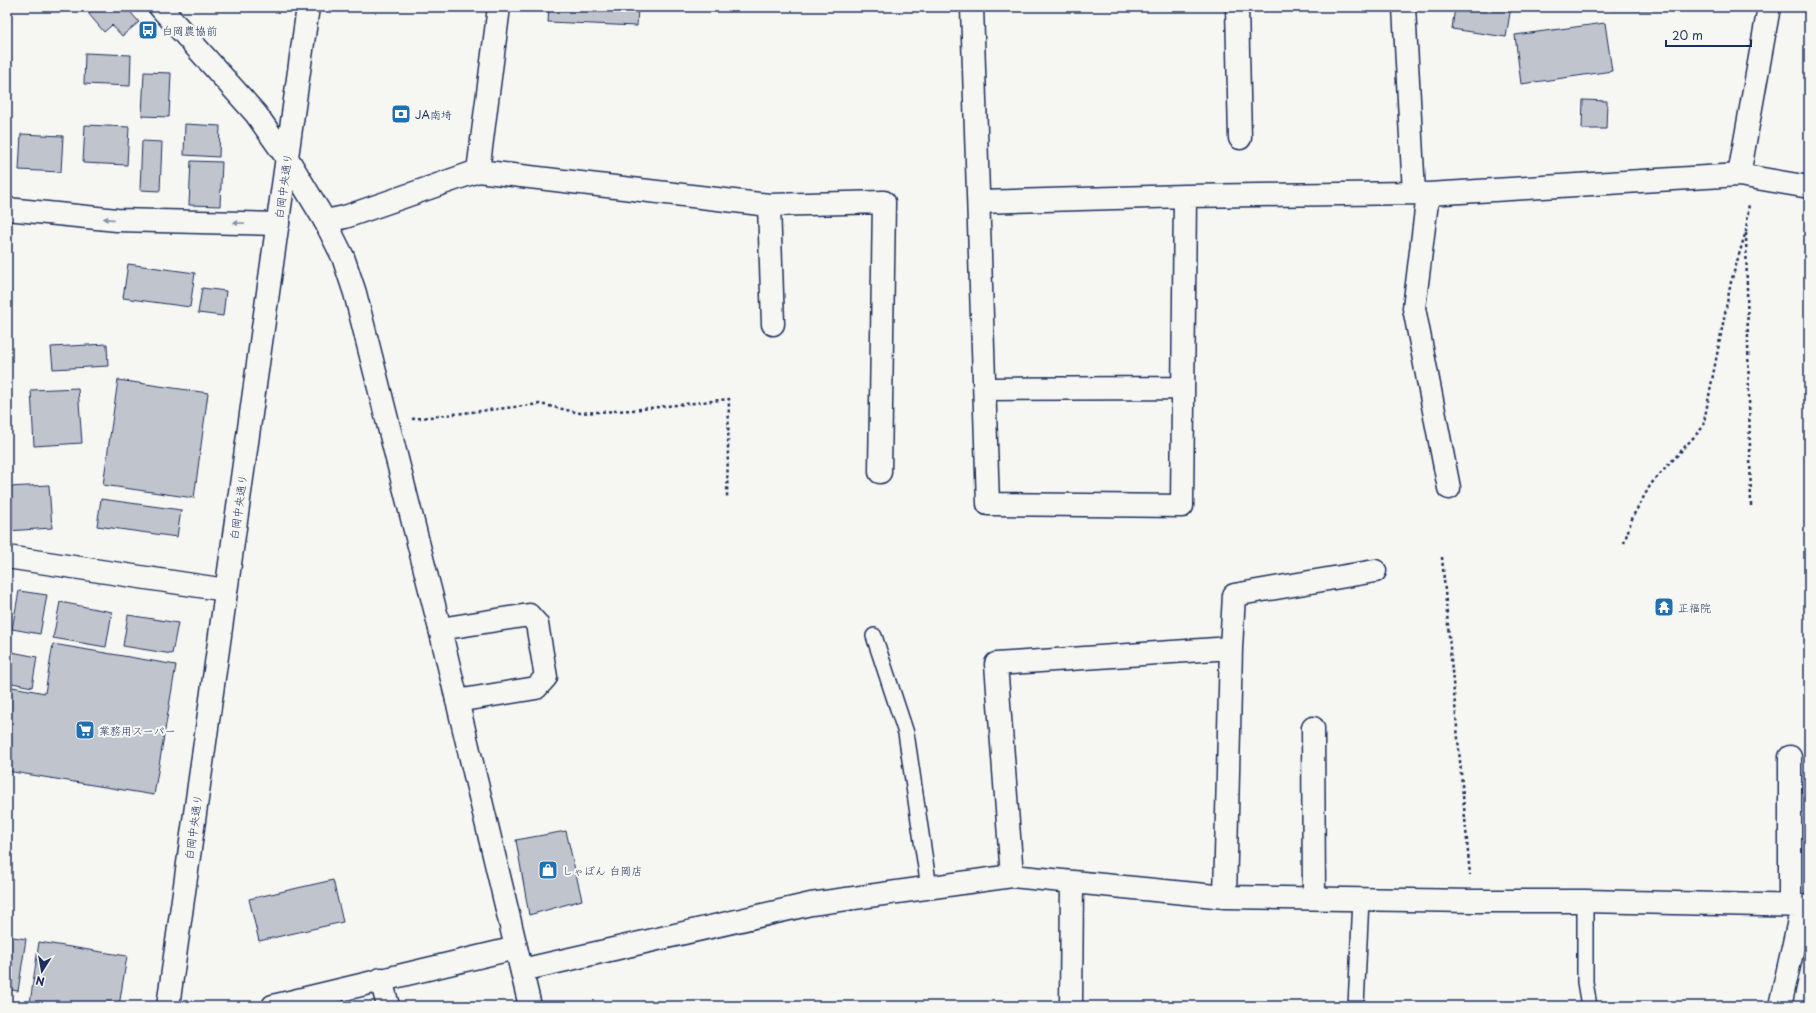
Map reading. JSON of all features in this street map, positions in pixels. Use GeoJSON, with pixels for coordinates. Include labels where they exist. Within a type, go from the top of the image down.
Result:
{"type":"FeatureCollection","features":[{"type":"Feature","properties":{"kind":"street","name":"白岡中央通り"},"geometry":{"type":"LineString","coordinates":[[168,1006],[308,7]]}},
{"type":"Feature","properties":{"kind":"street"},"geometry":{"type":"LineString","coordinates":[[478,171],[499,7]]}},
{"type":"Feature","properties":{"kind":"street"},"geometry":{"type":"LineString","coordinates":[[972,7],[980,202],[988,504],[1182,506],[1185,196]]}},
{"type":"Feature","properties":{"kind":"street"},"geometry":{"type":"LineString","coordinates":[[1237,7],[1240,138]]}},
{"type":"Feature","properties":{"kind":"street"},"geometry":{"type":"LineString","coordinates":[[1404,7],[1421,194],[1414,308],[1449,488]]}},
{"type":"Feature","properties":{"kind":"street"},"geometry":{"type":"LineString","coordinates":[[1746,176],[1769,7]]}},
{"type":"Feature","properties":{"kind":"street"},"geometry":{"type":"LineString","coordinates":[[168,11],[256,114],[287,158],[325,221],[343,257],[355,294],[440,628],[530,1006]]}},
{"type":"Feature","properties":{"kind":"street"},"geometry":{"type":"LineString","coordinates":[[325,221],[344,217],[478,171],[769,205],[884,202],[880,472]]}},
{"type":"Feature","properties":{"kind":"street"},"geometry":{"type":"LineString","coordinates":[[980,202],[1185,196],[1421,194],[1746,176],[1809,187]]}},
{"type":"Feature","properties":{"kind":"street"},"geometry":{"type":"LineString","coordinates":[[769,205],[773,324]]}},
{"type":"Feature","properties":{"kind":"street"},"geometry":{"type":"LineString","coordinates":[[7,209],[117,220],[278,224]]}},
{"type":"Feature","properties":{"kind":"street"},"geometry":{"type":"LineString","coordinates":[[985,390],[1183,388]]}},
{"type":"Feature","properties":{"kind":"street"},"geometry":{"type":"LineString","coordinates":[[7,557],[226,590]]}},
{"type":"Feature","properties":{"kind":"street"},"geometry":{"type":"LineString","coordinates":[[1225,897],[1231,648],[1234,595],[1375,572]]}},
{"type":"Feature","properties":{"kind":"street"},"geometry":{"type":"LineString","coordinates":[[440,628],[529,615],[537,624],[546,677],[536,688],[457,700]]}},
{"type":"Feature","properties":{"kind":"street"},"geometry":{"type":"LineString","coordinates":[[1012,876],[996,664],[1231,648]]}},
{"type":"Feature","properties":{"kind":"street"},"geometry":{"type":"LineString","coordinates":[[1313,728],[1314,898]]}},
{"type":"Feature","properties":{"kind":"street"},"geometry":{"type":"LineString","coordinates":[[1780,1006],[1800,906],[1790,757]]}},
{"type":"Feature","properties":{"kind":"street"},"geometry":{"type":"LineString","coordinates":[[522,970],[811,904],[1012,876],[1225,897],[1473,901],[1585,901],[1800,906]]}},
{"type":"Feature","properties":{"kind":"street"},"geometry":{"type":"LineString","coordinates":[[1071,1006],[1072,882]]}},
{"type":"Feature","properties":{"kind":"street"},"geometry":{"type":"LineString","coordinates":[[273,1006],[516,948]]}},
{"type":"Feature","properties":{"kind":"street"},"geometry":{"type":"LineString","coordinates":[[381,979],[388,1006]]}},
{"type":"Feature","properties":{"kind":"lane"},"geometry":{"type":"LineString","coordinates":[[874,636],[906,734],[929,888]]}},
{"type":"Feature","properties":{"kind":"lane"},"geometry":{"type":"LineString","coordinates":[[1356,1006],[1361,899]]}},
{"type":"Feature","properties":{"kind":"lane"},"geometry":{"type":"LineString","coordinates":[[1585,901],[1585,982],[1589,1006]]}},
{"type":"Feature","properties":{"kind":"path"},"geometry":{"type":"LineString","coordinates":[[1746,176],[1751,506]]}},
{"type":"Feature","properties":{"kind":"path"},"geometry":{"type":"LineString","coordinates":[[1624,543],[1634,516],[1651,484],[1703,427],[1730,282],[1746,231]]}},
{"type":"Feature","properties":{"kind":"path"},"geometry":{"type":"LineString","coordinates":[[388,422],[540,404],[580,412],[632,410],[729,399],[727,497]]}},
{"type":"Feature","properties":{"kind":"path"},"geometry":{"type":"LineString","coordinates":[[1442,557],[1473,901]]}},
{"type":"Feature","properties":{"kind":"building"},"geometry":{"type":"Polygon","coordinates":[[[95,7],[126,7],[139,22],[122,36],[112,25],[104,32],[88,13],[95,7]]]}},
{"type":"Feature","properties":{"kind":"building"},"geometry":{"type":"Polygon","coordinates":[[[549,7],[638,7],[637,26],[548,22],[549,7]]]}},
{"type":"Feature","properties":{"kind":"building"},"geometry":{"type":"Polygon","coordinates":[[[1455,7],[1511,7],[1506,37],[1452,29],[1455,7]]]}},
{"type":"Feature","properties":{"kind":"building"},"geometry":{"type":"Polygon","coordinates":[[[1613,7],[1664,7],[1664,10],[1613,10],[1613,7]]]}},
{"type":"Feature","properties":{"kind":"building"},"geometry":{"type":"Polygon","coordinates":[[[1605,23],[1612,71],[1521,84],[1515,35],[1605,23]]]}},
{"type":"Feature","properties":{"kind":"building"},"geometry":{"type":"Polygon","coordinates":[[[85,53],[131,55],[130,86],[84,84],[85,53]]]}},
{"type":"Feature","properties":{"kind":"building"},"geometry":{"type":"Polygon","coordinates":[[[144,72],[171,73],[169,117],[142,116],[144,72]]]}},
{"type":"Feature","properties":{"kind":"building"},"geometry":{"type":"Polygon","coordinates":[[[1583,100],[1607,101],[1606,129],[1582,129],[1583,100]]]}},
{"type":"Feature","properties":{"kind":"building"},"geometry":{"type":"Polygon","coordinates":[[[185,124],[220,126],[219,157],[184,155],[185,124]]]}},
{"type":"Feature","properties":{"kind":"building"},"geometry":{"type":"Polygon","coordinates":[[[85,125],[129,127],[127,165],[83,163],[85,125]]]}},
{"type":"Feature","properties":{"kind":"building"},"geometry":{"type":"Polygon","coordinates":[[[21,134],[63,136],[61,172],[19,170],[21,134]]]}},
{"type":"Feature","properties":{"kind":"building"},"geometry":{"type":"Polygon","coordinates":[[[142,141],[162,142],[160,191],[140,190],[142,141]]]}},
{"type":"Feature","properties":{"kind":"building"},"geometry":{"type":"Polygon","coordinates":[[[191,161],[222,162],[220,206],[189,205],[191,161]]]}},
{"type":"Feature","properties":{"kind":"building"},"geometry":{"type":"Polygon","coordinates":[[[128,264],[195,273],[190,307],[123,298],[128,264]]]}},
{"type":"Feature","properties":{"kind":"building"},"geometry":{"type":"Polygon","coordinates":[[[202,288],[226,291],[223,316],[198,313],[202,288]]]}},
{"type":"Feature","properties":{"kind":"building"},"geometry":{"type":"Polygon","coordinates":[[[107,344],[108,366],[53,369],[51,347],[107,344]]]}},
{"type":"Feature","properties":{"kind":"building"},"geometry":{"type":"Polygon","coordinates":[[[118,380],[208,393],[194,498],[103,485],[118,380]]]}},
{"type":"Feature","properties":{"kind":"building"},"geometry":{"type":"Polygon","coordinates":[[[78,388],[82,443],[34,446],[31,390],[78,388]]]}},
{"type":"Feature","properties":{"kind":"building"},"geometry":{"type":"Polygon","coordinates":[[[49,485],[52,528],[7,531],[7,487],[49,485]]]}},
{"type":"Feature","properties":{"kind":"building"},"geometry":{"type":"Polygon","coordinates":[[[101,499],[181,510],[177,537],[97,526],[101,499]]]}},
{"type":"Feature","properties":{"kind":"building"},"geometry":{"type":"Polygon","coordinates":[[[19,591],[47,595],[40,634],[12,629],[19,591]]]}},
{"type":"Feature","properties":{"kind":"building"},"geometry":{"type":"Polygon","coordinates":[[[60,602],[112,612],[106,647],[53,638],[60,602]]]}},
{"type":"Feature","properties":{"kind":"building"},"geometry":{"type":"Polygon","coordinates":[[[128,615],[178,623],[172,654],[123,646],[128,615]]]}},
{"type":"Feature","properties":{"kind":"building"},"geometry":{"type":"Polygon","coordinates":[[[53,644],[176,665],[154,795],[7,771],[7,686],[45,693],[53,644]]]}},
{"type":"Feature","properties":{"kind":"building"},"geometry":{"type":"Polygon","coordinates":[[[7,651],[37,657],[32,687],[7,682],[7,651]]]}},
{"type":"Feature","properties":{"kind":"building","name":"しゃぼん 白岡店"},"geometry":{"type":"Polygon","coordinates":[[[566,831],[582,900],[529,915],[516,840],[566,831]]]}},
{"type":"Feature","properties":{"kind":"building"},"geometry":{"type":"Polygon","coordinates":[[[333,880],[343,922],[259,941],[249,899],[333,880]]]}},
{"type":"Feature","properties":{"kind":"building"},"geometry":{"type":"Polygon","coordinates":[[[7,936],[26,939],[18,991],[7,989],[7,936]]]}},
{"type":"Feature","properties":{"kind":"building"},"geometry":{"type":"Polygon","coordinates":[[[39,942],[127,956],[119,1006],[49,1006],[30,1003],[39,942]]]}},
{"type":"Feature","properties":{"kind":"place","name":"白岡農協前"},"geometry":{"type":"Point","coordinates":[148,30]}},
{"type":"Feature","properties":{"kind":"place","name":"JA南埼"},"geometry":{"type":"Point","coordinates":[401,114]}},
{"type":"Feature","properties":{"kind":"place","name":"正福院"},"geometry":{"type":"Point","coordinates":[1664,607]}},
{"type":"Feature","properties":{"kind":"place","name":"業務用スーパー"},"geometry":{"type":"Point","coordinates":[85,730]}},
{"type":"Feature","properties":{"kind":"place","name":"しゃぼん 白岡店"},"geometry":{"type":"Point","coordinates":[548,870]}}]}
